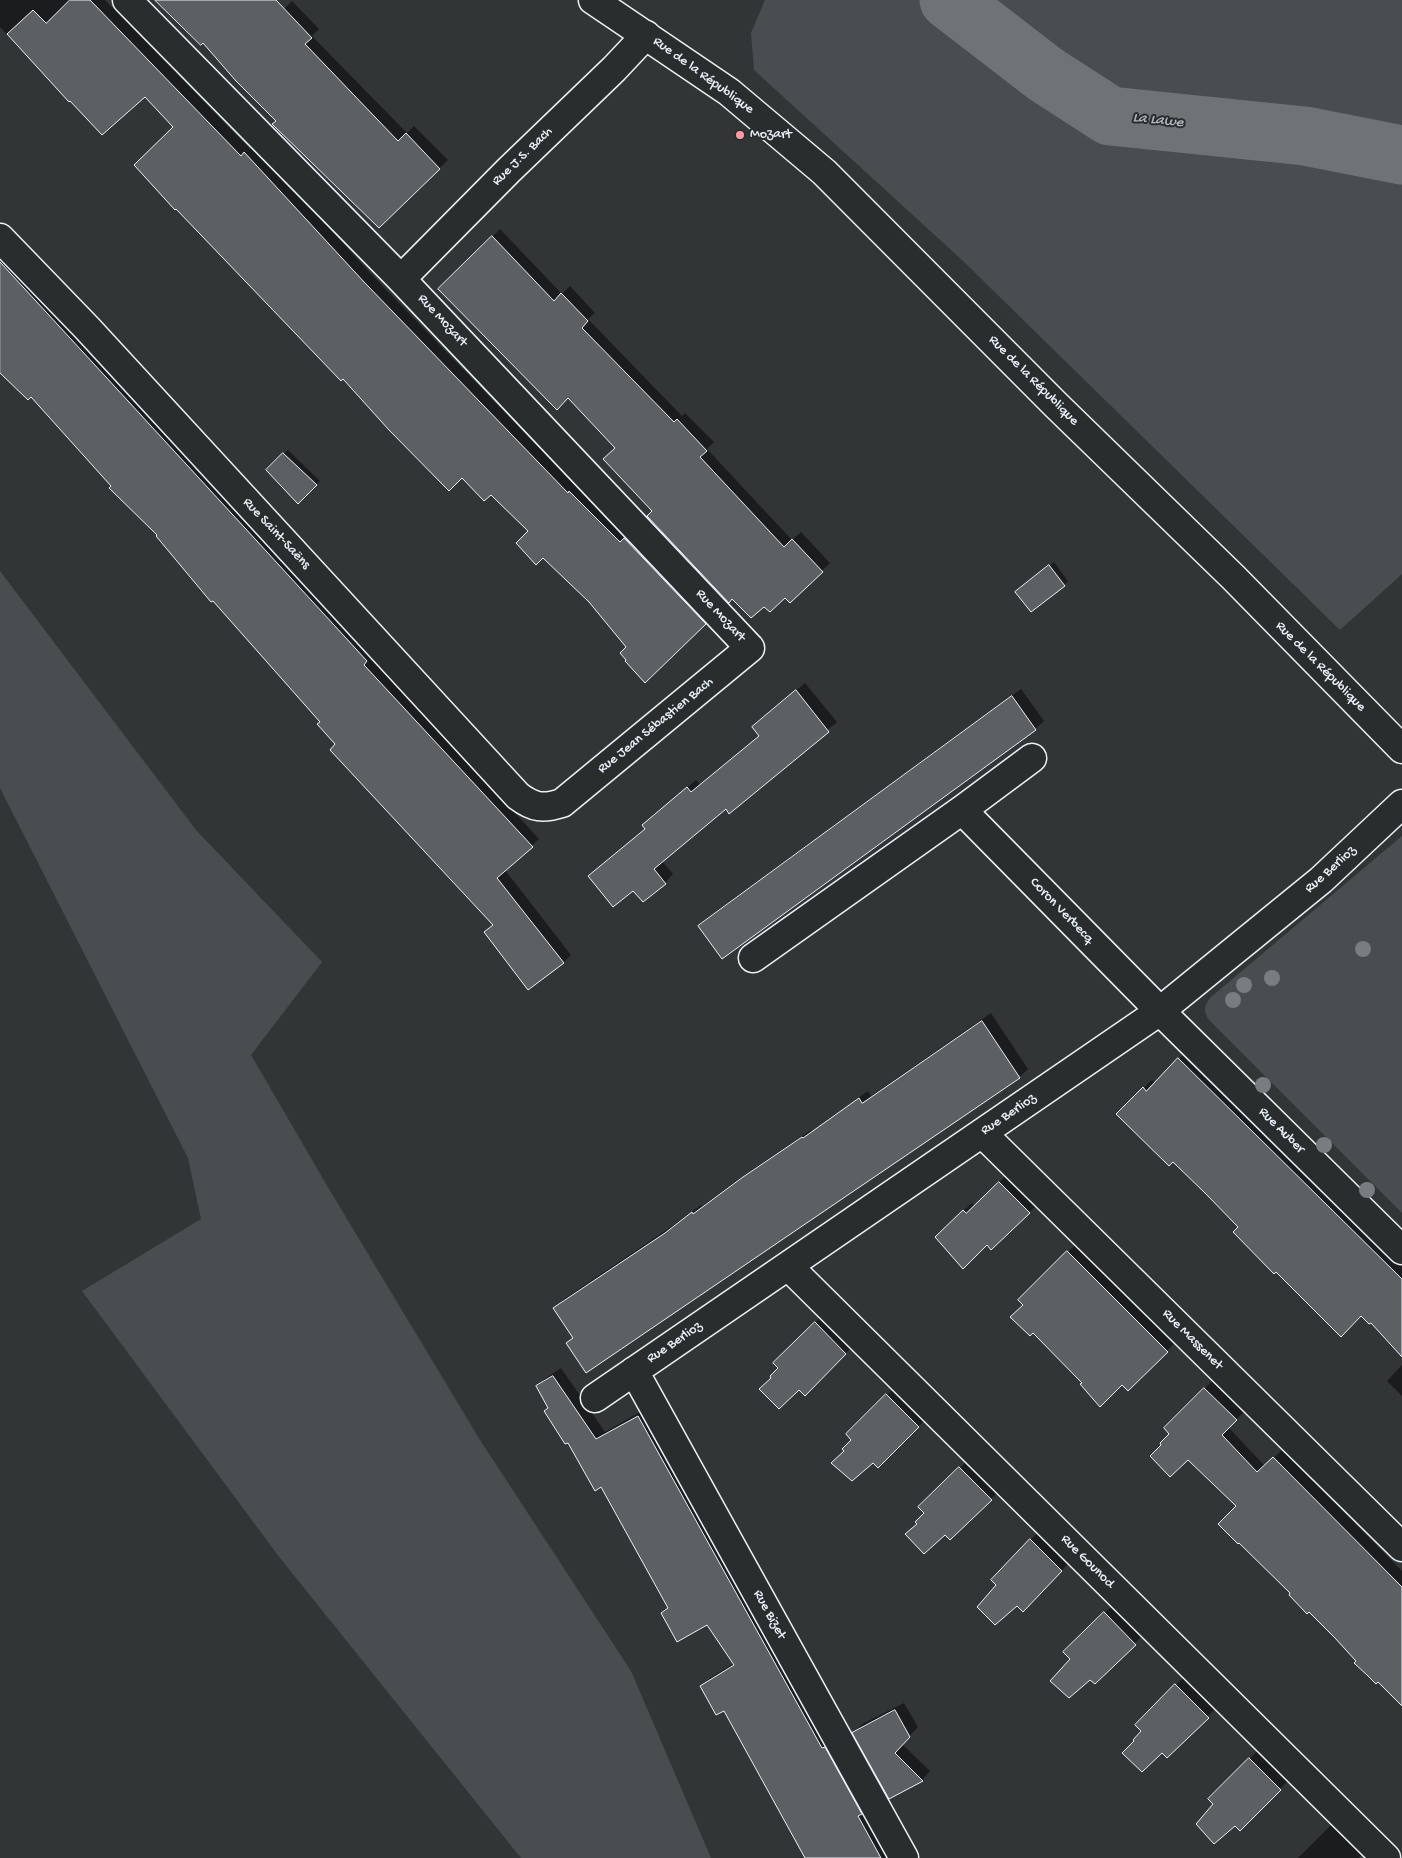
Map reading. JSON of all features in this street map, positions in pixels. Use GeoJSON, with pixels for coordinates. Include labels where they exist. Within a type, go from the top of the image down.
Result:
{"type":"FeatureCollection","features":[{"type":"Feature","properties":{"kind":"street","name":"Rue Mozart"},"geometry":{"type":"LineString","coordinates":[[127,0],[401,279],[750,648]]}},
{"type":"Feature","properties":{"kind":"street","name":"Rue de la République"},"geometry":{"type":"LineString","coordinates":[[593,0],[729,92],[824,172],[1056,405],[1233,577],[1402,749]]}},
{"type":"Feature","properties":{"kind":"street","name":"Rue J.S. Bach"},"geometry":{"type":"LineString","coordinates":[[401,279],[509,170],[614,69],[646,35]]}},
{"type":"Feature","properties":{"kind":"street","name":"Rue Saint-Saëns"},"geometry":{"type":"LineString","coordinates":[[0,238],[87,328],[518,796],[528,804],[538,807],[550,807],[562,803]]}},
{"type":"Feature","properties":{"kind":"street","name":"Rue Jean Sébastien Bach"},"geometry":{"type":"LineString","coordinates":[[562,803],[750,648]]}},
{"type":"Feature","properties":{"kind":"street"},"geometry":{"type":"LineString","coordinates":[[753,958],[1032,758]]}},
{"type":"Feature","properties":{"kind":"street","name":"Rue Berlioz"},"geometry":{"type":"LineString","coordinates":[[595,1398],[1160,1011],[1322,880],[1402,804]]}},
{"type":"Feature","properties":{"kind":"street","name":"Coron Verbecq"},"geometry":{"type":"LineString","coordinates":[[962,810],[1160,1011]]}},
{"type":"Feature","properties":{"kind":"street","name":"Rue Auber"},"geometry":{"type":"LineString","coordinates":[[1160,1011],[1402,1250]]}},
{"type":"Feature","properties":{"kind":"street","name":"Rue Massenet"},"geometry":{"type":"LineString","coordinates":[[982,1133],[1402,1546]]}},
{"type":"Feature","properties":{"kind":"street","name":"Rue Gounod"},"geometry":{"type":"LineString","coordinates":[[788,1266],[1386,1858]]}},
{"type":"Feature","properties":{"kind":"street","name":"Rue Bizet"},"geometry":{"type":"LineString","coordinates":[[634,1371],[904,1858]]}},
{"type":"Feature","properties":{"kind":"shaded area"},"geometry":{"type":"Polygon","coordinates":[[[765,0],[1402,0],[1402,574],[1340,630],[961,259],[754,70],[751,33],[765,0]]]}},
{"type":"Feature","properties":{"kind":"shaded area"},"geometry":{"type":"Polygon","coordinates":[[[0,571],[196,830],[322,962],[251,1055],[480,1440],[631,1671],[711,1858],[521,1858],[280,1558],[82,1291],[201,1219],[188,1158],[0,788],[0,571]]]}},
{"type":"Feature","properties":{"kind":"shaded area"},"geometry":{"type":"Polygon","coordinates":[[[1402,836],[1402,1213],[1209,1020],[1205,1008],[1211,997],[1402,836]]]}},
{"type":"Feature","properties":{"kind":"building"},"geometry":{"type":"Polygon","coordinates":[[[70,0],[90,0],[241,156],[244,152],[365,283],[568,493],[569,491],[620,542],[624,538],[706,624],[645,683],[620,653],[626,647],[589,602],[543,558],[536,565],[516,543],[528,531],[491,495],[484,501],[462,478],[449,491],[389,430],[343,379],[341,381],[175,210],[134,165],[173,127],[145,97],[102,135],[7,34],[33,10],[46,23],[70,0]]]}},
{"type":"Feature","properties":{"kind":"building"},"geometry":{"type":"Polygon","coordinates":[[[155,0],[276,0],[312,38],[305,44],[398,141],[406,133],[440,169],[379,228],[272,124],[276,121],[236,81],[203,43],[201,45],[155,0]]]}},
{"type":"Feature","properties":{"kind":"building"},"geometry":{"type":"Polygon","coordinates":[[[492,236],[554,301],[561,293],[588,321],[582,328],[674,422],[677,419],[707,451],[700,457],[784,547],[792,539],[823,572],[790,603],[785,598],[770,612],[764,607],[751,618],[732,599],[729,603],[647,516],[652,511],[603,459],[615,448],[568,398],[557,410],[438,289],[492,236]]]}},
{"type":"Feature","properties":{"kind":"building"},"geometry":{"type":"Polygon","coordinates":[[[0,262],[367,661],[364,665],[533,847],[497,878],[564,963],[528,990],[484,932],[493,925],[330,750],[335,744],[317,724],[320,722],[213,601],[211,602],[157,535],[109,488],[111,486],[31,397],[28,400],[0,373],[0,262]]]}},
{"type":"Feature","properties":{"kind":"building"},"geometry":{"type":"Polygon","coordinates":[[[283,453],[317,485],[298,504],[266,470],[283,453]]]}},
{"type":"Feature","properties":{"kind":"building"},"geometry":{"type":"Polygon","coordinates":[[[1049,565],[1065,586],[1031,612],[1015,592],[1049,565]]]}},
{"type":"Feature","properties":{"kind":"building"},"geometry":{"type":"Polygon","coordinates":[[[796,690],[829,732],[729,814],[726,809],[654,869],[666,884],[643,902],[633,891],[613,907],[588,876],[645,829],[642,825],[687,787],[691,792],[759,736],[752,727],[796,690]]]}},
{"type":"Feature","properties":{"kind":"building"},"geometry":{"type":"Polygon","coordinates":[[[1012,696],[1036,730],[722,959],[698,926],[1012,696]]]}},
{"type":"Feature","properties":{"kind":"building"},"geometry":{"type":"Polygon","coordinates":[[[982,1021],[1020,1078],[586,1373],[566,1343],[573,1338],[553,1308],[665,1233],[692,1212],[693,1214],[743,1177],[803,1138],[859,1098],[862,1103],[982,1021]]]}},
{"type":"Feature","properties":{"kind":"building"},"geometry":{"type":"Polygon","coordinates":[[[1178,1058],[1402,1279],[1402,1357],[1371,1323],[1369,1324],[1361,1316],[1341,1337],[1276,1272],[1274,1274],[1233,1232],[1238,1227],[1206,1194],[1173,1162],[1169,1166],[1116,1114],[1143,1087],[1146,1091],[1178,1058]]]}},
{"type":"Feature","properties":{"kind":"building"},"geometry":{"type":"Polygon","coordinates":[[[999,1182],[1030,1213],[991,1250],[987,1245],[963,1269],[935,1237],[963,1210],[966,1213],[999,1182]]]}},
{"type":"Feature","properties":{"kind":"building"},"geometry":{"type":"Polygon","coordinates":[[[1067,1251],[1168,1352],[1128,1391],[1122,1385],[1100,1407],[1080,1384],[1082,1383],[1033,1333],[1030,1336],[1010,1317],[1023,1305],[1018,1300],[1067,1251]]]}},
{"type":"Feature","properties":{"kind":"building"},"geometry":{"type":"Polygon","coordinates":[[[815,1322],[846,1354],[805,1396],[799,1390],[779,1409],[759,1389],[771,1378],[770,1376],[778,1368],[773,1363],[815,1322]]]}},
{"type":"Feature","properties":{"kind":"building"},"geometry":{"type":"Polygon","coordinates":[[[553,1376],[596,1439],[638,1416],[822,1748],[825,1747],[862,1814],[858,1816],[881,1858],[805,1858],[724,1711],[716,1715],[700,1686],[734,1665],[707,1625],[677,1642],[661,1613],[668,1608],[601,1487],[595,1491],[568,1443],[565,1444],[544,1411],[548,1408],[536,1386],[553,1376]]]}},
{"type":"Feature","properties":{"kind":"building"},"geometry":{"type":"Polygon","coordinates":[[[1204,1388],[1237,1420],[1222,1435],[1257,1472],[1273,1457],[1402,1587],[1402,1706],[1378,1682],[1376,1684],[1354,1663],[1356,1661],[1335,1638],[1309,1612],[1307,1614],[1289,1595],[1290,1593],[1218,1524],[1236,1506],[1188,1460],[1170,1477],[1150,1456],[1169,1434],[1164,1428],[1204,1388]]]}},
{"type":"Feature","properties":{"kind":"building"},"geometry":{"type":"Polygon","coordinates":[[[886,1394],[919,1427],[878,1468],[873,1463],[852,1481],[831,1463],[844,1451],[842,1449],[851,1440],[846,1434],[886,1394]]]}},
{"type":"Feature","properties":{"kind":"building"},"geometry":{"type":"Polygon","coordinates":[[[959,1467],[992,1500],[950,1540],[945,1535],[924,1554],[905,1534],[917,1524],[915,1522],[924,1513],[918,1507],[959,1467]]]}},
{"type":"Feature","properties":{"kind":"building"},"geometry":{"type":"Polygon","coordinates":[[[1030,1539],[1062,1571],[1023,1612],[1017,1606],[995,1625],[977,1607],[996,1585],[991,1580],[1030,1539]]]}},
{"type":"Feature","properties":{"kind":"building"},"geometry":{"type":"Polygon","coordinates":[[[1104,1612],[1136,1645],[1095,1684],[1090,1680],[1069,1698],[1050,1681],[1070,1659],[1063,1652],[1104,1612]]]}},
{"type":"Feature","properties":{"kind":"building"},"geometry":{"type":"Polygon","coordinates":[[[1175,1684],[1209,1718],[1167,1758],[1162,1753],[1142,1772],[1122,1753],[1141,1731],[1135,1725],[1175,1684]]]}},
{"type":"Feature","properties":{"kind":"building"},"geometry":{"type":"Polygon","coordinates":[[[895,1710],[910,1737],[895,1753],[923,1781],[889,1799],[852,1733],[895,1710]]]}},
{"type":"Feature","properties":{"kind":"building"},"geometry":{"type":"Polygon","coordinates":[[[1249,1758],[1281,1790],[1240,1831],[1235,1826],[1214,1844],[1196,1824],[1213,1804],[1208,1799],[1249,1758]]]}},
{"type":"Feature","properties":{"kind":"waterway","name":"La Lawe"},"geometry":{"type":"LineString","coordinates":[[949,0],[1045,74],[1110,116],[1305,136],[1402,155]]}},
{"type":"Feature","properties":{"kind":"place","name":"Mozart"},"geometry":{"type":"Point","coordinates":[740,135]}}]}
